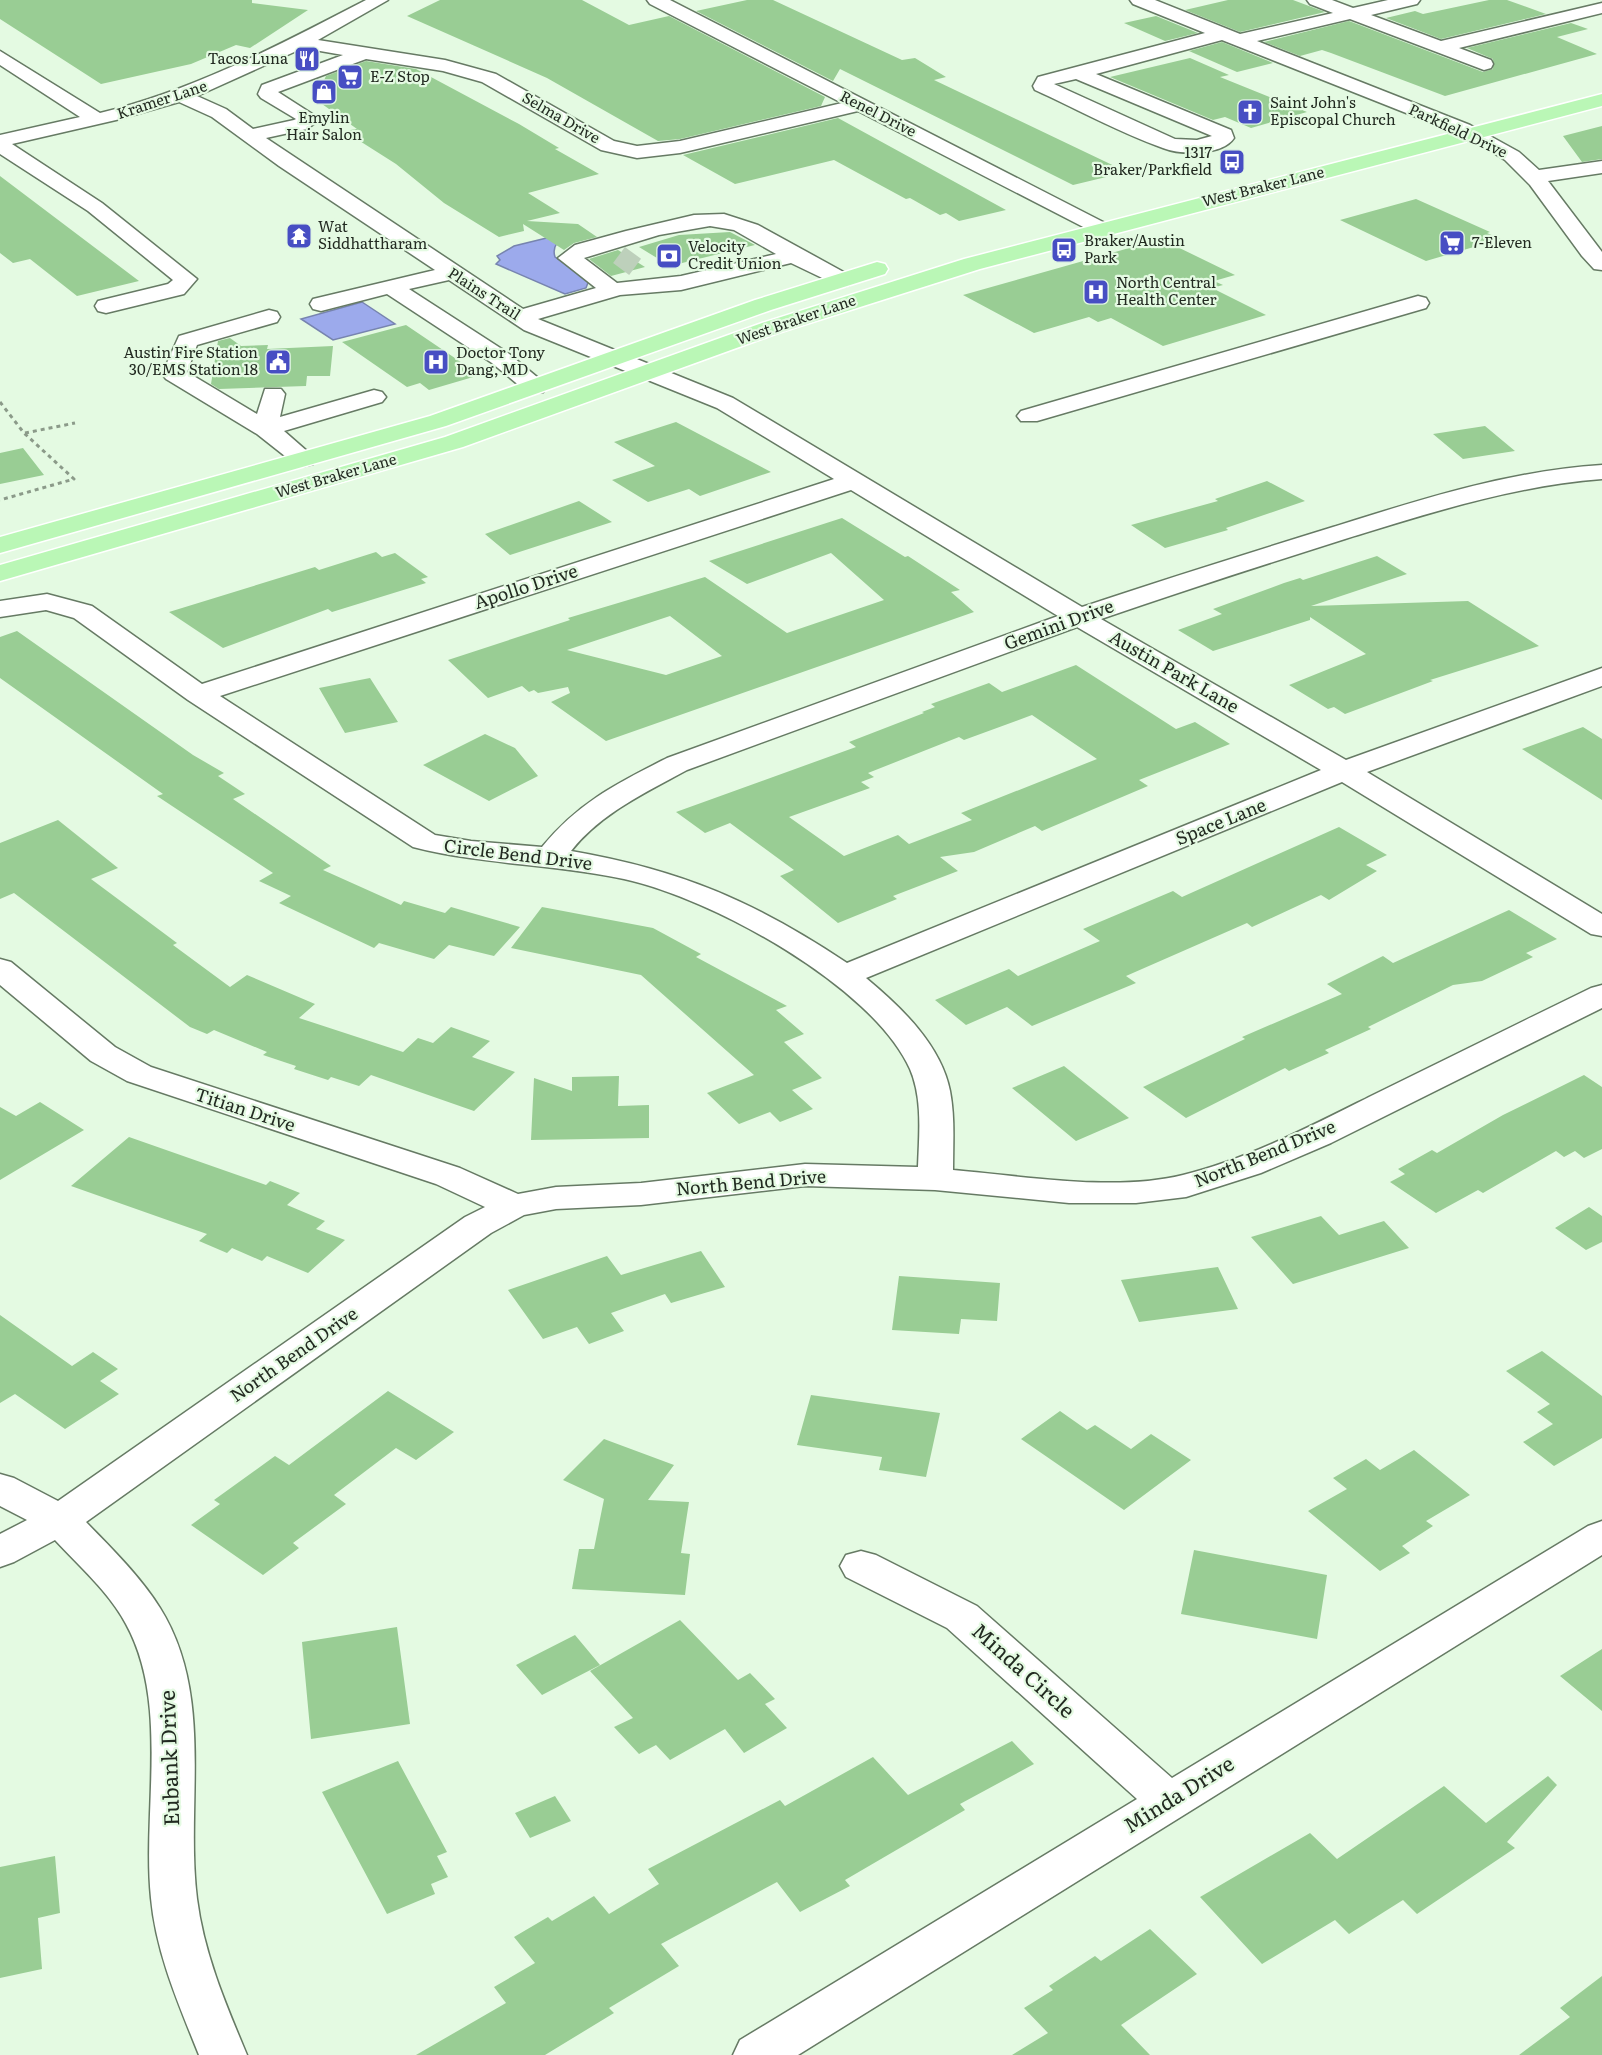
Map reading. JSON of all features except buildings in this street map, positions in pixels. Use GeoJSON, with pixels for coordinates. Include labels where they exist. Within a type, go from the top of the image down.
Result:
{"type":"FeatureCollection","features":[{"type":"Feature","properties":{"kind":"main road","name":"West Braker Lane"},"geometry":{"type":"LineString","coordinates":[[0,573],[499,427],[890,288],[1100,228],[1602,100]]}},
{"type":"Feature","properties":{"kind":"main road"},"geometry":{"type":"LineString","coordinates":[[1407,130],[1473,113]]}},
{"type":"Feature","properties":{"kind":"main road"},"geometry":{"type":"LineString","coordinates":[[1039,223],[1106,206]]}},
{"type":"Feature","properties":{"kind":"main road","name":"West Braker Lane"},"geometry":{"type":"LineString","coordinates":[[0,545],[438,421],[841,280],[898,263]]}},
{"type":"Feature","properties":{"kind":"main road"},"geometry":{"type":"LineString","coordinates":[[304,459],[329,478]]}},
{"type":"Feature","properties":{"kind":"street"},"geometry":{"type":"LineString","coordinates":[[342,0],[375,2]]}},
{"type":"Feature","properties":{"kind":"street","name":"Renel Drive"},"geometry":{"type":"LineString","coordinates":[[656,0],[1100,228]]}},
{"type":"Feature","properties":{"kind":"street","name":"Parkfield Drive"},"geometry":{"type":"LineString","coordinates":[[1139,0],[1441,121],[1513,157],[1535,177],[1557,210],[1602,264]]}},
{"type":"Feature","properties":{"kind":"street"},"geometry":{"type":"LineString","coordinates":[[1316,0],[1484,64]]}},
{"type":"Feature","properties":{"kind":"street"},"geometry":{"type":"LineString","coordinates":[[1078,73],[1224,134],[1225,137],[1196,147],[1170,144],[1042,87],[1046,81],[1078,73],[1231,37],[1352,14],[1411,0]]}},
{"type":"Feature","properties":{"kind":"street","name":"Kramer Lane"},"geometry":{"type":"LineString","coordinates":[[0,141],[96,119],[181,96],[239,73],[375,2]]}},
{"type":"Feature","properties":{"kind":"street"},"geometry":{"type":"LineString","coordinates":[[1440,47],[1602,8]]}},
{"type":"Feature","properties":{"kind":"street","name":"Selma Drive"},"geometry":{"type":"LineString","coordinates":[[300,42],[445,66],[489,78],[608,146],[638,152],[680,147],[860,105]]}},
{"type":"Feature","properties":{"kind":"street"},"geometry":{"type":"LineString","coordinates":[[250,135],[300,125],[309,120],[268,94],[269,89],[364,52]]}},
{"type":"Feature","properties":{"kind":"street"},"geometry":{"type":"LineString","coordinates":[[0,57],[96,119]]}},
{"type":"Feature","properties":{"kind":"street"},"geometry":{"type":"LineString","coordinates":[[239,73],[283,84]]}},
{"type":"Feature","properties":{"kind":"street","name":"Plains Trail"},"geometry":{"type":"LineString","coordinates":[[181,96],[219,112],[451,273],[520,317],[541,328],[649,372]]}},
{"type":"Feature","properties":{"kind":"street"},"geometry":{"type":"LineString","coordinates":[[0,145],[95,207],[186,279],[176,289],[106,306]]}},
{"type":"Feature","properties":{"kind":"street"},"geometry":{"type":"LineString","coordinates":[[1535,177],[1602,167]]}},
{"type":"Feature","properties":{"kind":"street"},"geometry":{"type":"LineString","coordinates":[[612,290],[570,261],[573,253],[610,250],[693,222],[722,219],[736,223],[841,280]]}},
{"type":"Feature","properties":{"kind":"street"},"geometry":{"type":"LineString","coordinates":[[520,317],[612,290],[657,283],[681,283],[794,256]]}},
{"type":"Feature","properties":{"kind":"street"},"geometry":{"type":"LineString","coordinates":[[639,269],[657,283]]}},
{"type":"Feature","properties":{"kind":"street"},"geometry":{"type":"LineString","coordinates":[[321,304],[451,273]]}},
{"type":"Feature","properties":{"kind":"street"},"geometry":{"type":"LineString","coordinates":[[391,287],[500,358],[535,387]]}},
{"type":"Feature","properties":{"kind":"street"},"geometry":{"type":"LineString","coordinates":[[1029,416],[1418,303]]}},
{"type":"Feature","properties":{"kind":"street"},"geometry":{"type":"LineString","coordinates":[[269,317],[187,341],[174,374],[266,429],[304,459]]}},
{"type":"Feature","properties":{"kind":"street","name":"Austin Park Lane"},"geometry":{"type":"LineString","coordinates":[[649,372],[725,403],[1079,617],[1344,771],[1602,927]]}},
{"type":"Feature","properties":{"kind":"street"},"geometry":{"type":"LineString","coordinates":[[266,429],[273,394]]}},
{"type":"Feature","properties":{"kind":"street"},"geometry":{"type":"LineString","coordinates":[[266,429],[374,397]]}},
{"type":"Feature","properties":{"kind":"street","name":"Gemini Drive"},"geometry":{"type":"LineString","coordinates":[[550,857],[575,826],[620,794],[678,764],[1079,617],[1191,577],[1509,482],[1570,473],[1602,472]]}},
{"type":"Feature","properties":{"kind":"street","name":"Apollo Drive"},"geometry":{"type":"LineString","coordinates":[[198,694],[854,481]]}},
{"type":"Feature","properties":{"kind":"street","name":"Circle Bend Drive"},"geometry":{"type":"LineString","coordinates":[[0,609],[48,602],[83,612],[198,694],[424,841],[470,851],[550,857],[632,872],[689,889],[740,911],[794,941],[844,976],[908,1033],[928,1069],[935,1109],[935,1179]]}},
{"type":"Feature","properties":{"kind":"street","name":"Space Lane"},"geometry":{"type":"LineString","coordinates":[[844,976],[1344,771],[1602,676]]}},
{"type":"Feature","properties":{"kind":"street","name":"Titian Drive"},"geometry":{"type":"LineString","coordinates":[[0,969],[103,1054],[139,1074],[448,1176],[514,1206]]}},
{"type":"Feature","properties":{"kind":"street","name":"North Bend Drive"},"geometry":{"type":"LineString","coordinates":[[0,1552],[60,1520],[478,1225],[514,1206],[556,1198],[641,1194],[805,1175],[935,1179],[1069,1192],[1136,1192],[1186,1186],[1249,1165],[1319,1135],[1602,995]]}},
{"type":"Feature","properties":{"kind":"street","name":"Eubank Drive"},"geometry":{"type":"LineString","coordinates":[[0,1488],[60,1520],[119,1582],[145,1619],[162,1661],[171,1699],[174,1899],[192,1979],[223,2055]]}},
{"type":"Feature","properties":{"kind":"street","name":"Minda Drive"},"geometry":{"type":"LineString","coordinates":[[757,2055],[1602,1536]]}},
{"type":"Feature","properties":{"kind":"street","name":"Minda Circle"},"geometry":{"type":"LineString","coordinates":[[861,1566],[962,1617],[1168,1802]]}},
{"type":"Feature","properties":{"kind":"path"},"geometry":{"type":"LineString","coordinates":[[0,402],[24,433],[74,479],[57,486],[0,500]]}},
{"type":"Feature","properties":{"kind":"path"},"geometry":{"type":"LineString","coordinates":[[24,433],[75,423]]}},
{"type":"Feature","properties":{"kind":"water"},"geometry":{"type":"Polygon","coordinates":[[[571,232],[556,245],[555,257],[589,280],[586,288],[565,294],[496,264],[500,260],[497,256],[514,246],[571,232]]]}},
{"type":"Feature","properties":{"kind":"water"},"geometry":{"type":"Polygon","coordinates":[[[362,302],[395,324],[333,340],[301,319],[362,302]]]}},
{"type":"Feature","properties":{"kind":"tunnel"},"geometry":{"type":"LineString","coordinates":[[619,255],[638,269]]}},
{"type":"Feature","properties":{"kind":"place","name":"Tacos Luna"},"geometry":{"type":"Point","coordinates":[307,59]}},
{"type":"Feature","properties":{"kind":"place","name":"E-Z Stop"},"geometry":{"type":"Point","coordinates":[350,77]}},
{"type":"Feature","properties":{"kind":"place","name":"Emylin Hair Salon"},"geometry":{"type":"Point","coordinates":[324,92]}},
{"type":"Feature","properties":{"kind":"place","name":"Saint John's Episcopal Church"},"geometry":{"type":"Point","coordinates":[1250,112]}},
{"type":"Feature","properties":{"kind":"place","name":"1317 Braker/Parkfield"},"geometry":{"type":"Point","coordinates":[1232,162]}},
{"type":"Feature","properties":{"kind":"place","name":"Wat Siddhattharam"},"geometry":{"type":"Point","coordinates":[299,236]}},
{"type":"Feature","properties":{"kind":"place","name":"7-Eleven"},"geometry":{"type":"Point","coordinates":[1452,243]}},
{"type":"Feature","properties":{"kind":"place","name":"Braker/Austin Park"},"geometry":{"type":"Point","coordinates":[1064,250]}},
{"type":"Feature","properties":{"kind":"place","name":"Velocity Credit Union"},"geometry":{"type":"Point","coordinates":[669,256]}},
{"type":"Feature","properties":{"kind":"place","name":"North Central Health Center"},"geometry":{"type":"Point","coordinates":[1096,292]}},
{"type":"Feature","properties":{"kind":"place","name":"Austin Fire Station 30/EMS Station 18"},"geometry":{"type":"Point","coordinates":[278,362]}},
{"type":"Feature","properties":{"kind":"place","name":"Doctor Tony Dang, MD"},"geometry":{"type":"Point","coordinates":[436,362]}}]}
